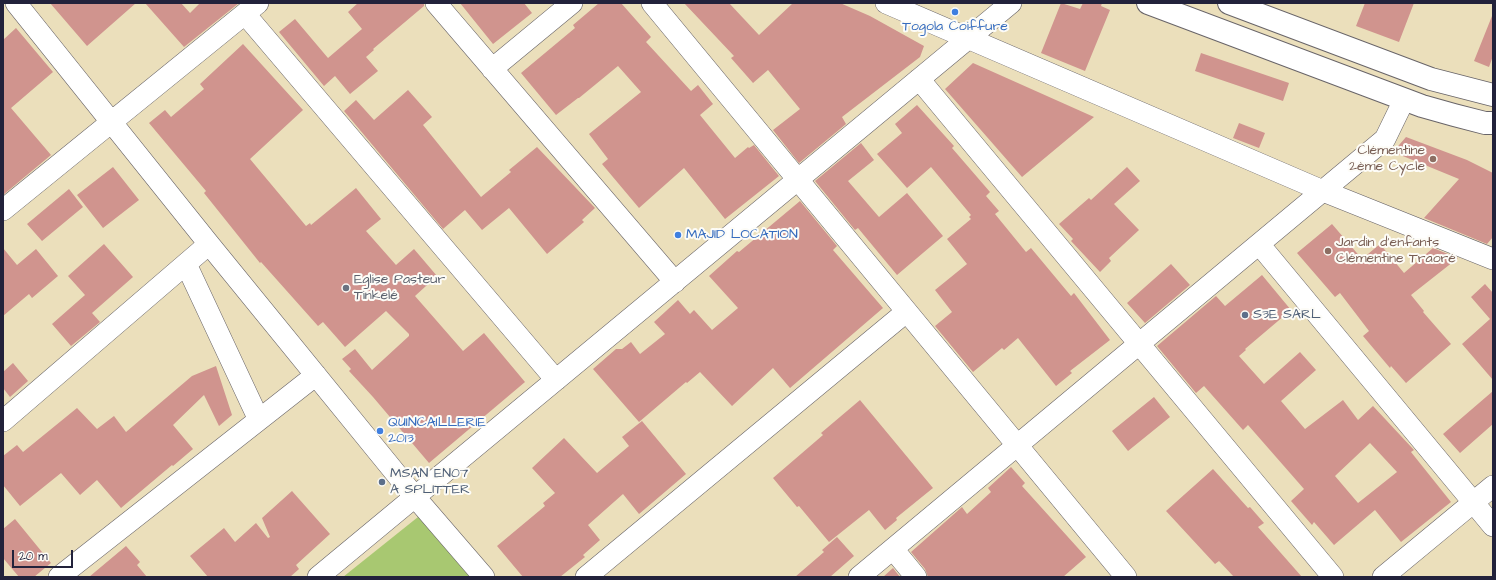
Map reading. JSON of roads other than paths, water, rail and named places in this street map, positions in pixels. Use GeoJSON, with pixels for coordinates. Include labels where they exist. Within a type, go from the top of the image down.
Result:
{"type":"FeatureCollection","features":[{"type":"Feature","properties":{"kind":"main road"},"geometry":{"type":"LineString","coordinates":[[1148,3],[1404,100],[1454,115],[1485,123],[1493,123]]}},
{"type":"Feature","properties":{"kind":"main road"},"geometry":{"type":"LineString","coordinates":[[1229,3],[1431,79],[1461,88],[1493,94]]}},
{"type":"Feature","properties":{"kind":"street"},"geometry":{"type":"LineString","coordinates":[[3,7],[8,3]]}},
{"type":"Feature","properties":{"kind":"street"},"geometry":{"type":"LineString","coordinates":[[16,3],[209,244],[415,497],[484,577]]}},
{"type":"Feature","properties":{"kind":"street"},"geometry":{"type":"LineString","coordinates":[[436,3],[675,282]]}},
{"type":"Feature","properties":{"kind":"street"},"geometry":{"type":"LineString","coordinates":[[492,68],[572,3]]}},
{"type":"Feature","properties":{"kind":"street"},"geometry":{"type":"LineString","coordinates":[[652,3],[1126,577]]}},
{"type":"Feature","properties":{"kind":"street"},"geometry":{"type":"LineString","coordinates":[[886,3],[1490,260]]}},
{"type":"Feature","properties":{"kind":"street"},"geometry":{"type":"LineString","coordinates":[[318,577],[1011,3]]}},
{"type":"Feature","properties":{"kind":"street"},"geometry":{"type":"LineString","coordinates":[[3,210],[251,8],[556,380]]}},
{"type":"Feature","properties":{"kind":"street"},"geometry":{"type":"LineString","coordinates":[[919,79],[1333,577]]}},
{"type":"Feature","properties":{"kind":"street"},"geometry":{"type":"LineString","coordinates":[[859,577],[1385,139],[1404,100]]}},
{"type":"Feature","properties":{"kind":"street"},"geometry":{"type":"LineString","coordinates":[[3,421],[209,244]]}},
{"type":"Feature","properties":{"kind":"street"},"geometry":{"type":"LineString","coordinates":[[1259,244],[1493,526]]}},
{"type":"Feature","properties":{"kind":"street"},"geometry":{"type":"LineString","coordinates":[[186,264],[259,420]]}},
{"type":"Feature","properties":{"kind":"street"},"geometry":{"type":"LineString","coordinates":[[586,577],[906,312]]}},
{"type":"Feature","properties":{"kind":"street"},"geometry":{"type":"LineString","coordinates":[[59,577],[316,375]]}},
{"type":"Feature","properties":{"kind":"street"},"geometry":{"type":"LineString","coordinates":[[1384,577],[1493,486]]}},
{"type":"Feature","properties":{"kind":"street"},"geometry":{"type":"LineString","coordinates":[[893,549],[916,577]]}},
{"type":"Feature","properties":{"kind":"place","name":"Togola Coiffure"},"geometry":{"type":"Point","coordinates":[955,12]}},
{"type":"Feature","properties":{"kind":"place","name":"Clémentine 2ème Cycle"},"geometry":{"type":"Point","coordinates":[1433,159]}},
{"type":"Feature","properties":{"kind":"place","name":"MAJID LOCATION"},"geometry":{"type":"Point","coordinates":[678,235]}},
{"type":"Feature","properties":{"kind":"place","name":"Jardin d'enfants Clémentine Traoré"},"geometry":{"type":"Point","coordinates":[1328,251]}},
{"type":"Feature","properties":{"kind":"place","name":"Eglise Pasteur Tinkelé"},"geometry":{"type":"Point","coordinates":[346,288]}},
{"type":"Feature","properties":{"kind":"place","name":"S3E SARL"},"geometry":{"type":"Point","coordinates":[1245,315]}},
{"type":"Feature","properties":{"kind":"place","name":"QUINCAILLERIE 2013"},"geometry":{"type":"Point","coordinates":[380,431]}},
{"type":"Feature","properties":{"kind":"place","name":"MSAN EN07 A SPLITTER"},"geometry":{"type":"Point","coordinates":[382,482]}}]}
